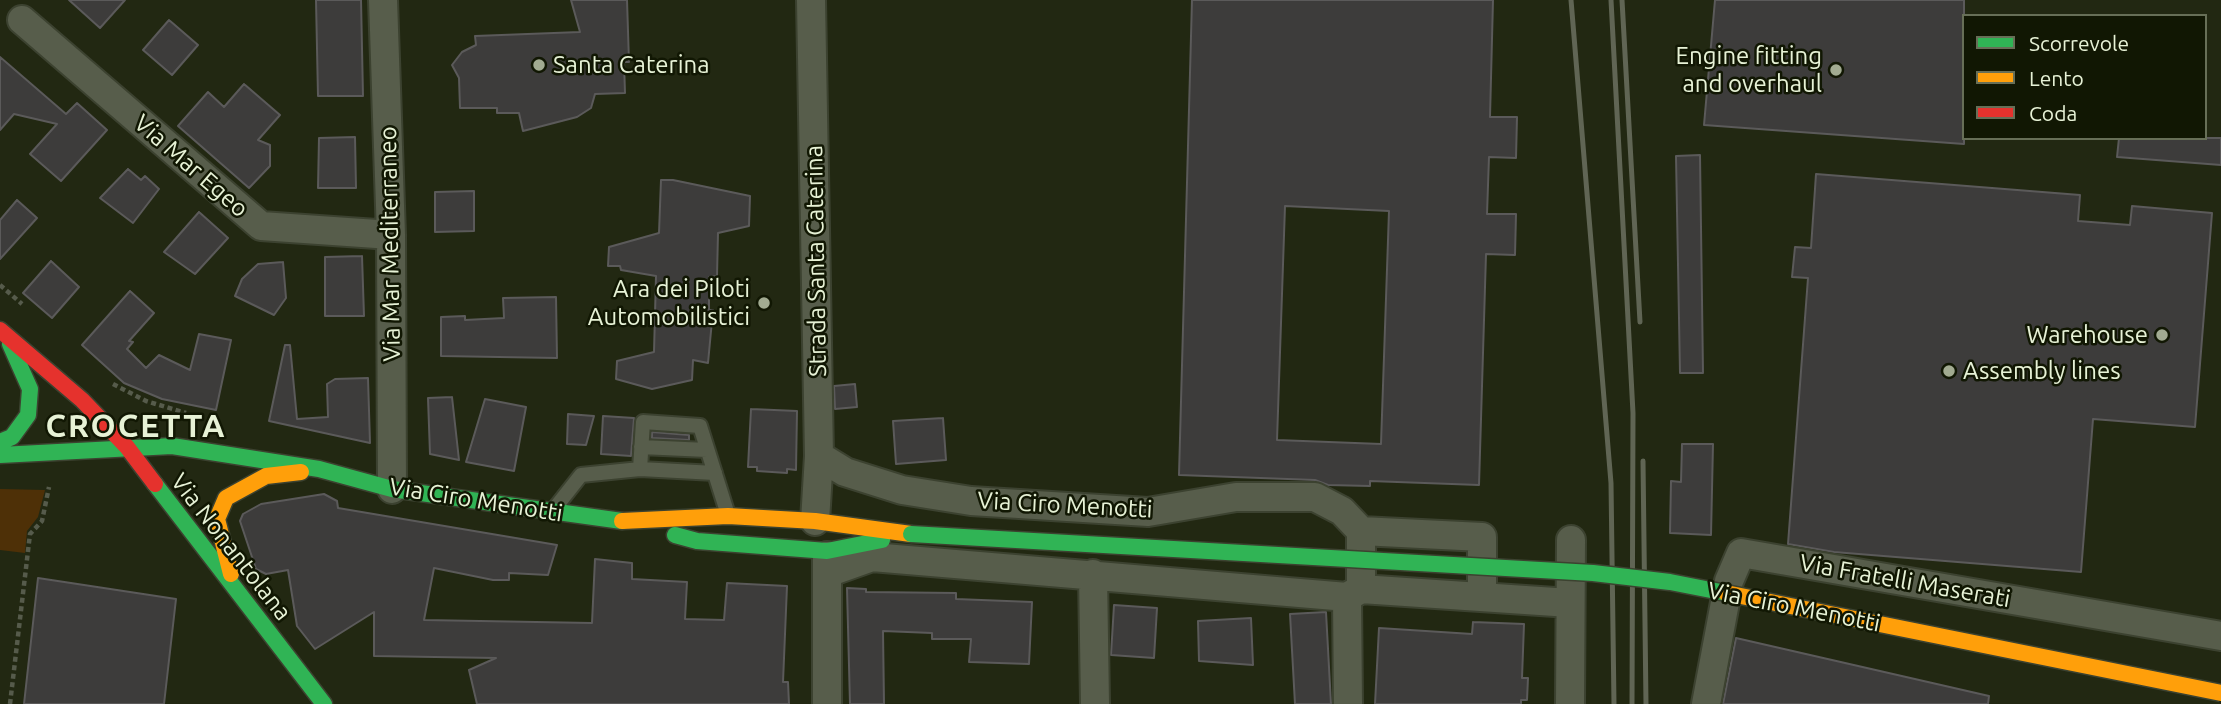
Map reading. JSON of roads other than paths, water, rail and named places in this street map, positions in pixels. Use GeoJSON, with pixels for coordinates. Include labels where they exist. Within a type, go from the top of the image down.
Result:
{"type":"FeatureCollection","features":[{"type":"Feature","properties":{"kind":"main road","name":"Via Nonantolana"},"geometry":{"type":"LineString","coordinates":[[0,442],[12,437],[29,415],[30,389],[3,333]]}},
{"type":"Feature","properties":{"kind":"main road","name":"Via Nonantolana"},"geometry":{"type":"LineString","coordinates":[[3,333],[82,400],[127,447],[324,704]]}},
{"type":"Feature","properties":{"kind":"main road","name":"Via Ciro Menotti"},"geometry":{"type":"LineString","coordinates":[[0,454],[85,453],[127,447],[172,446],[319,469],[392,489],[634,522],[697,541],[827,562],[911,534]]}},
{"type":"Feature","properties":{"kind":"main road","name":"Via Ciro Menotti"},"geometry":{"type":"LineString","coordinates":[[236,590],[217,519],[226,498],[266,477],[319,469]]}},
{"type":"Feature","properties":{"kind":"main road","name":"Via Ciro Menotti"},"geometry":{"type":"LineString","coordinates":[[634,522],[728,516],[816,521],[911,534],[1579,572],[1644,579],[2221,693]]}},
{"type":"Feature","properties":{"kind":"street","name":"Strada Santa Caterina"},"geometry":{"type":"LineString","coordinates":[[811,0],[819,456],[816,521]]}},
{"type":"Feature","properties":{"kind":"street","name":"Via Mar Mediterraneo"},"geometry":{"type":"LineString","coordinates":[[381,1],[391,235],[392,489]]}},
{"type":"Feature","properties":{"kind":"street","name":"Via Mar Egeo"},"geometry":{"type":"LineString","coordinates":[[22,20],[261,226],[391,235]]}},
{"type":"Feature","properties":{"kind":"street","name":"Via Ciro Menotti"},"geometry":{"type":"LineString","coordinates":[[819,456],[845,472],[902,491],[971,501],[1148,512],[1236,497],[1315,497],[1342,511],[1361,531]]}},
{"type":"Feature","properties":{"kind":"street"},"geometry":{"type":"LineString","coordinates":[[1348,704],[1354,593],[1361,531],[1482,537],[1482,597]]}},
{"type":"Feature","properties":{"kind":"street"},"geometry":{"type":"LineString","coordinates":[[1570,704],[1571,540]]}},
{"type":"Feature","properties":{"kind":"street","name":"Via Fratelli Maserati"},"geometry":{"type":"LineString","coordinates":[[1706,704],[1729,581],[1741,553],[2221,636]]}},
{"type":"Feature","properties":{"kind":"street","name":"Via Ciro Menotti"},"geometry":{"type":"LineString","coordinates":[[827,562],[872,557],[1354,593],[1570,603]]}},
{"type":"Feature","properties":{"kind":"street"},"geometry":{"type":"LineString","coordinates":[[827,562],[827,704]]}},
{"type":"Feature","properties":{"kind":"street"},"geometry":{"type":"LineString","coordinates":[[1093,574],[1095,704]]}},
{"type":"Feature","properties":{"kind":"lane"},"geometry":{"type":"LineString","coordinates":[[640,469],[643,422],[700,426],[728,516]]}},
{"type":"Feature","properties":{"kind":"lane"},"geometry":{"type":"LineString","coordinates":[[641,447],[707,450]]}},
{"type":"Feature","properties":{"kind":"lane"},"geometry":{"type":"LineString","coordinates":[[552,512],[581,475],[640,469],[715,474]]}},
{"type":"Feature","properties":{"kind":"railway"},"geometry":{"type":"LineString","coordinates":[[1571,0],[1611,483],[1614,704]]}},
{"type":"Feature","properties":{"kind":"railway"},"geometry":{"type":"LineString","coordinates":[[1611,0],[1633,413],[1632,704]]}},
{"type":"Feature","properties":{"kind":"railway"},"geometry":{"type":"LineString","coordinates":[[1622,0],[1640,322]]}},
{"type":"Feature","properties":{"kind":"railway"},"geometry":{"type":"LineString","coordinates":[[1643,461],[1646,704]]}},
{"type":"Feature","properties":{"kind":"place","name":"Santa Caterina"},"geometry":{"type":"Point","coordinates":[539,65]}},
{"type":"Feature","properties":{"kind":"place","name":"Engine fitting and overhaul"},"geometry":{"type":"Point","coordinates":[1836,70]}},
{"type":"Feature","properties":{"kind":"place","name":"Ara dei Piloti Automobilistici"},"geometry":{"type":"Point","coordinates":[764,303]}},
{"type":"Feature","properties":{"kind":"place","name":"Warehouse"},"geometry":{"type":"Point","coordinates":[2162,335]}},
{"type":"Feature","properties":{"kind":"place","name":"Assembly lines"},"geometry":{"type":"Point","coordinates":[1949,371]}},
{"type":"Feature","properties":{"kind":"district","name":"CROCETTA"},"geometry":{"type":"Point","coordinates":[136,426]}}]}
